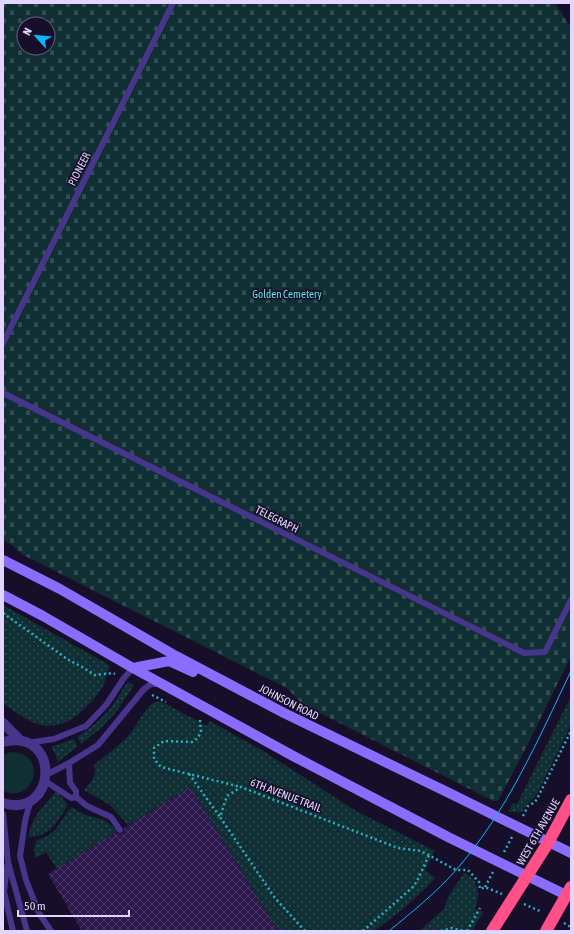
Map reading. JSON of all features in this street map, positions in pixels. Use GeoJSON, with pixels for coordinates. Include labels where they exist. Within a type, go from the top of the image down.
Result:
{"type":"FeatureCollection","features":[{"type":"Feature","properties":{"kind":"highway","name":"WEST 6TH AVENUE"},"geometry":{"type":"LineString","coordinates":[[492,931],[548,843],[571,800]]}},
{"type":"Feature","properties":{"kind":"highway"},"geometry":{"type":"LineString","coordinates":[[546,931],[569,893]]}},
{"type":"Feature","properties":{"kind":"main road","name":"JOHNSON ROAD"},"geometry":{"type":"LineString","coordinates":[[3,560],[60,589],[176,656],[284,714],[571,853]]}},
{"type":"Feature","properties":{"kind":"main road"},"geometry":{"type":"LineString","coordinates":[[3,596],[43,616],[133,668],[295,757],[441,834],[528,876],[569,893]]}},
{"type":"Feature","properties":{"kind":"main road"},"geometry":{"type":"LineString","coordinates":[[133,668],[169,661],[284,714]]}},
{"type":"Feature","properties":{"kind":"street"},"geometry":{"type":"LineString","coordinates":[[3,723],[24,742]]}},
{"type":"Feature","properties":{"kind":"street"},"geometry":{"type":"LineString","coordinates":[[3,742],[13,740],[32,745],[39,751],[44,759],[46,778],[38,794],[32,799],[16,805],[3,803]]}},
{"type":"Feature","properties":{"kind":"lane","name":"PIONEER"},"geometry":{"type":"LineString","coordinates":[[3,343],[173,3]]}},
{"type":"Feature","properties":{"kind":"lane","name":"TELEGRAPH"},"geometry":{"type":"LineString","coordinates":[[3,393],[524,653],[545,652],[571,600]]}},
{"type":"Feature","properties":{"kind":"lane"},"geometry":{"type":"LineString","coordinates":[[24,742],[54,739],[86,726],[106,705],[124,678],[133,668]]}},
{"type":"Feature","properties":{"kind":"lane"},"geometry":{"type":"LineString","coordinates":[[120,830],[111,817],[87,806],[76,797],[71,798],[46,778],[98,745],[144,689],[151,684],[162,684]]}},
{"type":"Feature","properties":{"kind":"lane"},"geometry":{"type":"LineString","coordinates":[[69,763],[70,783],[76,791],[76,797]]}},
{"type":"Feature","properties":{"kind":"lane"},"geometry":{"type":"LineString","coordinates":[[32,799],[25,821],[20,856],[26,880],[39,912],[51,931]]}},
{"type":"Feature","properties":{"kind":"lane"},"geometry":{"type":"LineString","coordinates":[[3,814],[8,862],[27,931]]}},
{"type":"Feature","properties":{"kind":"lane"},"geometry":{"type":"LineString","coordinates":[[8,862],[4,892],[13,931]]}},
{"type":"Feature","properties":{"kind":"path"},"geometry":{"type":"LineString","coordinates":[[3,613],[67,659],[95,675],[113,673]]}},
{"type":"Feature","properties":{"kind":"path"},"geometry":{"type":"LineString","coordinates":[[153,695],[167,702]]}},
{"type":"Feature","properties":{"kind":"path"},"geometry":{"type":"LineString","coordinates":[[194,717],[201,720],[201,732],[198,738],[192,742],[164,741],[154,748],[154,759],[161,767],[241,787]]}},
{"type":"Feature","properties":{"kind":"path"},"geometry":{"type":"LineString","coordinates":[[526,812],[528,806],[535,802],[538,797],[571,731]]}},
{"type":"Feature","properties":{"kind":"path"},"geometry":{"type":"LineString","coordinates":[[189,774],[275,898],[305,931]]}},
{"type":"Feature","properties":{"kind":"path","name":"6TH AVENUE TRAIL"},"geometry":{"type":"LineString","coordinates":[[220,817],[227,796],[241,787],[398,848],[421,851],[456,870],[468,870],[479,882],[480,889],[485,887]]}},
{"type":"Feature","properties":{"kind":"path"},"geometry":{"type":"LineString","coordinates":[[364,931],[414,886],[429,855]]}},
{"type":"Feature","properties":{"kind":"path"},"geometry":{"type":"LineString","coordinates":[[441,931],[452,928],[466,931],[480,908]]}},
{"type":"Feature","properties":{"kind":"path"},"geometry":{"type":"LineString","coordinates":[[566,924],[569,926],[571,931]]}},
{"type":"Feature","properties":{"kind":"green space","name":"Golden Cemetery"},"geometry":{"type":"Polygon","coordinates":[[[3,3],[555,3],[571,27],[571,656],[498,801],[493,801],[302,704],[287,688],[23,555],[12,545],[3,540],[3,3]]]}},
{"type":"Feature","properties":{"kind":"green space"},"geometry":{"type":"Polygon","coordinates":[[[3,605],[106,663],[110,667],[102,688],[87,706],[76,716],[65,722],[45,726],[25,718],[3,703],[3,605]]]}},
{"type":"Feature","properties":{"kind":"green space"},"geometry":{"type":"Polygon","coordinates":[[[128,682],[134,685],[117,711],[100,729],[81,744],[77,737],[105,715],[128,682]]]}},
{"type":"Feature","properties":{"kind":"green space"},"geometry":{"type":"Polygon","coordinates":[[[571,696],[571,725],[537,794],[522,812],[508,812],[513,803],[517,804],[571,696]]]}},
{"type":"Feature","properties":{"kind":"green space"},"geometry":{"type":"Polygon","coordinates":[[[155,702],[162,702],[207,726],[210,721],[265,752],[356,811],[435,851],[425,870],[435,878],[421,893],[374,931],[278,931],[190,787],[128,825],[110,805],[84,790],[94,776],[94,765],[130,734],[141,716],[155,702]]]}},
{"type":"Feature","properties":{"kind":"green space"},"geometry":{"type":"Polygon","coordinates":[[[74,739],[78,746],[58,762],[51,747],[74,739]]]}},
{"type":"Feature","properties":{"kind":"green space"},"geometry":{"type":"Polygon","coordinates":[[[11,752],[23,755],[31,761],[34,769],[33,778],[29,786],[22,791],[13,793],[3,790],[3,755],[11,752]]]}},
{"type":"Feature","properties":{"kind":"green space"},"geometry":{"type":"Polygon","coordinates":[[[56,791],[68,805],[57,822],[48,831],[36,836],[28,837],[35,818],[56,791]]]}},
{"type":"Feature","properties":{"kind":"green space"},"geometry":{"type":"Polygon","coordinates":[[[71,807],[86,815],[106,821],[118,831],[57,869],[46,852],[36,858],[34,854],[35,847],[37,840],[48,836],[56,829],[71,807]]]}},
{"type":"Feature","properties":{"kind":"green space"},"geometry":{"type":"Polygon","coordinates":[[[464,873],[473,879],[476,884],[478,899],[475,909],[483,912],[472,931],[419,931],[443,910],[450,894],[464,873]]]}},
{"type":"Feature","properties":{"kind":"building"},"geometry":{"type":"Polygon","coordinates":[[[190,787],[278,931],[82,931],[48,874],[116,832],[118,834],[122,834],[124,832],[124,828],[190,787]]]}},
{"type":"Feature","properties":{"kind":"tram line"},"geometry":{"type":"LineString","coordinates":[[389,931],[440,887],[474,848],[491,824],[534,749],[571,671]]}}]}
